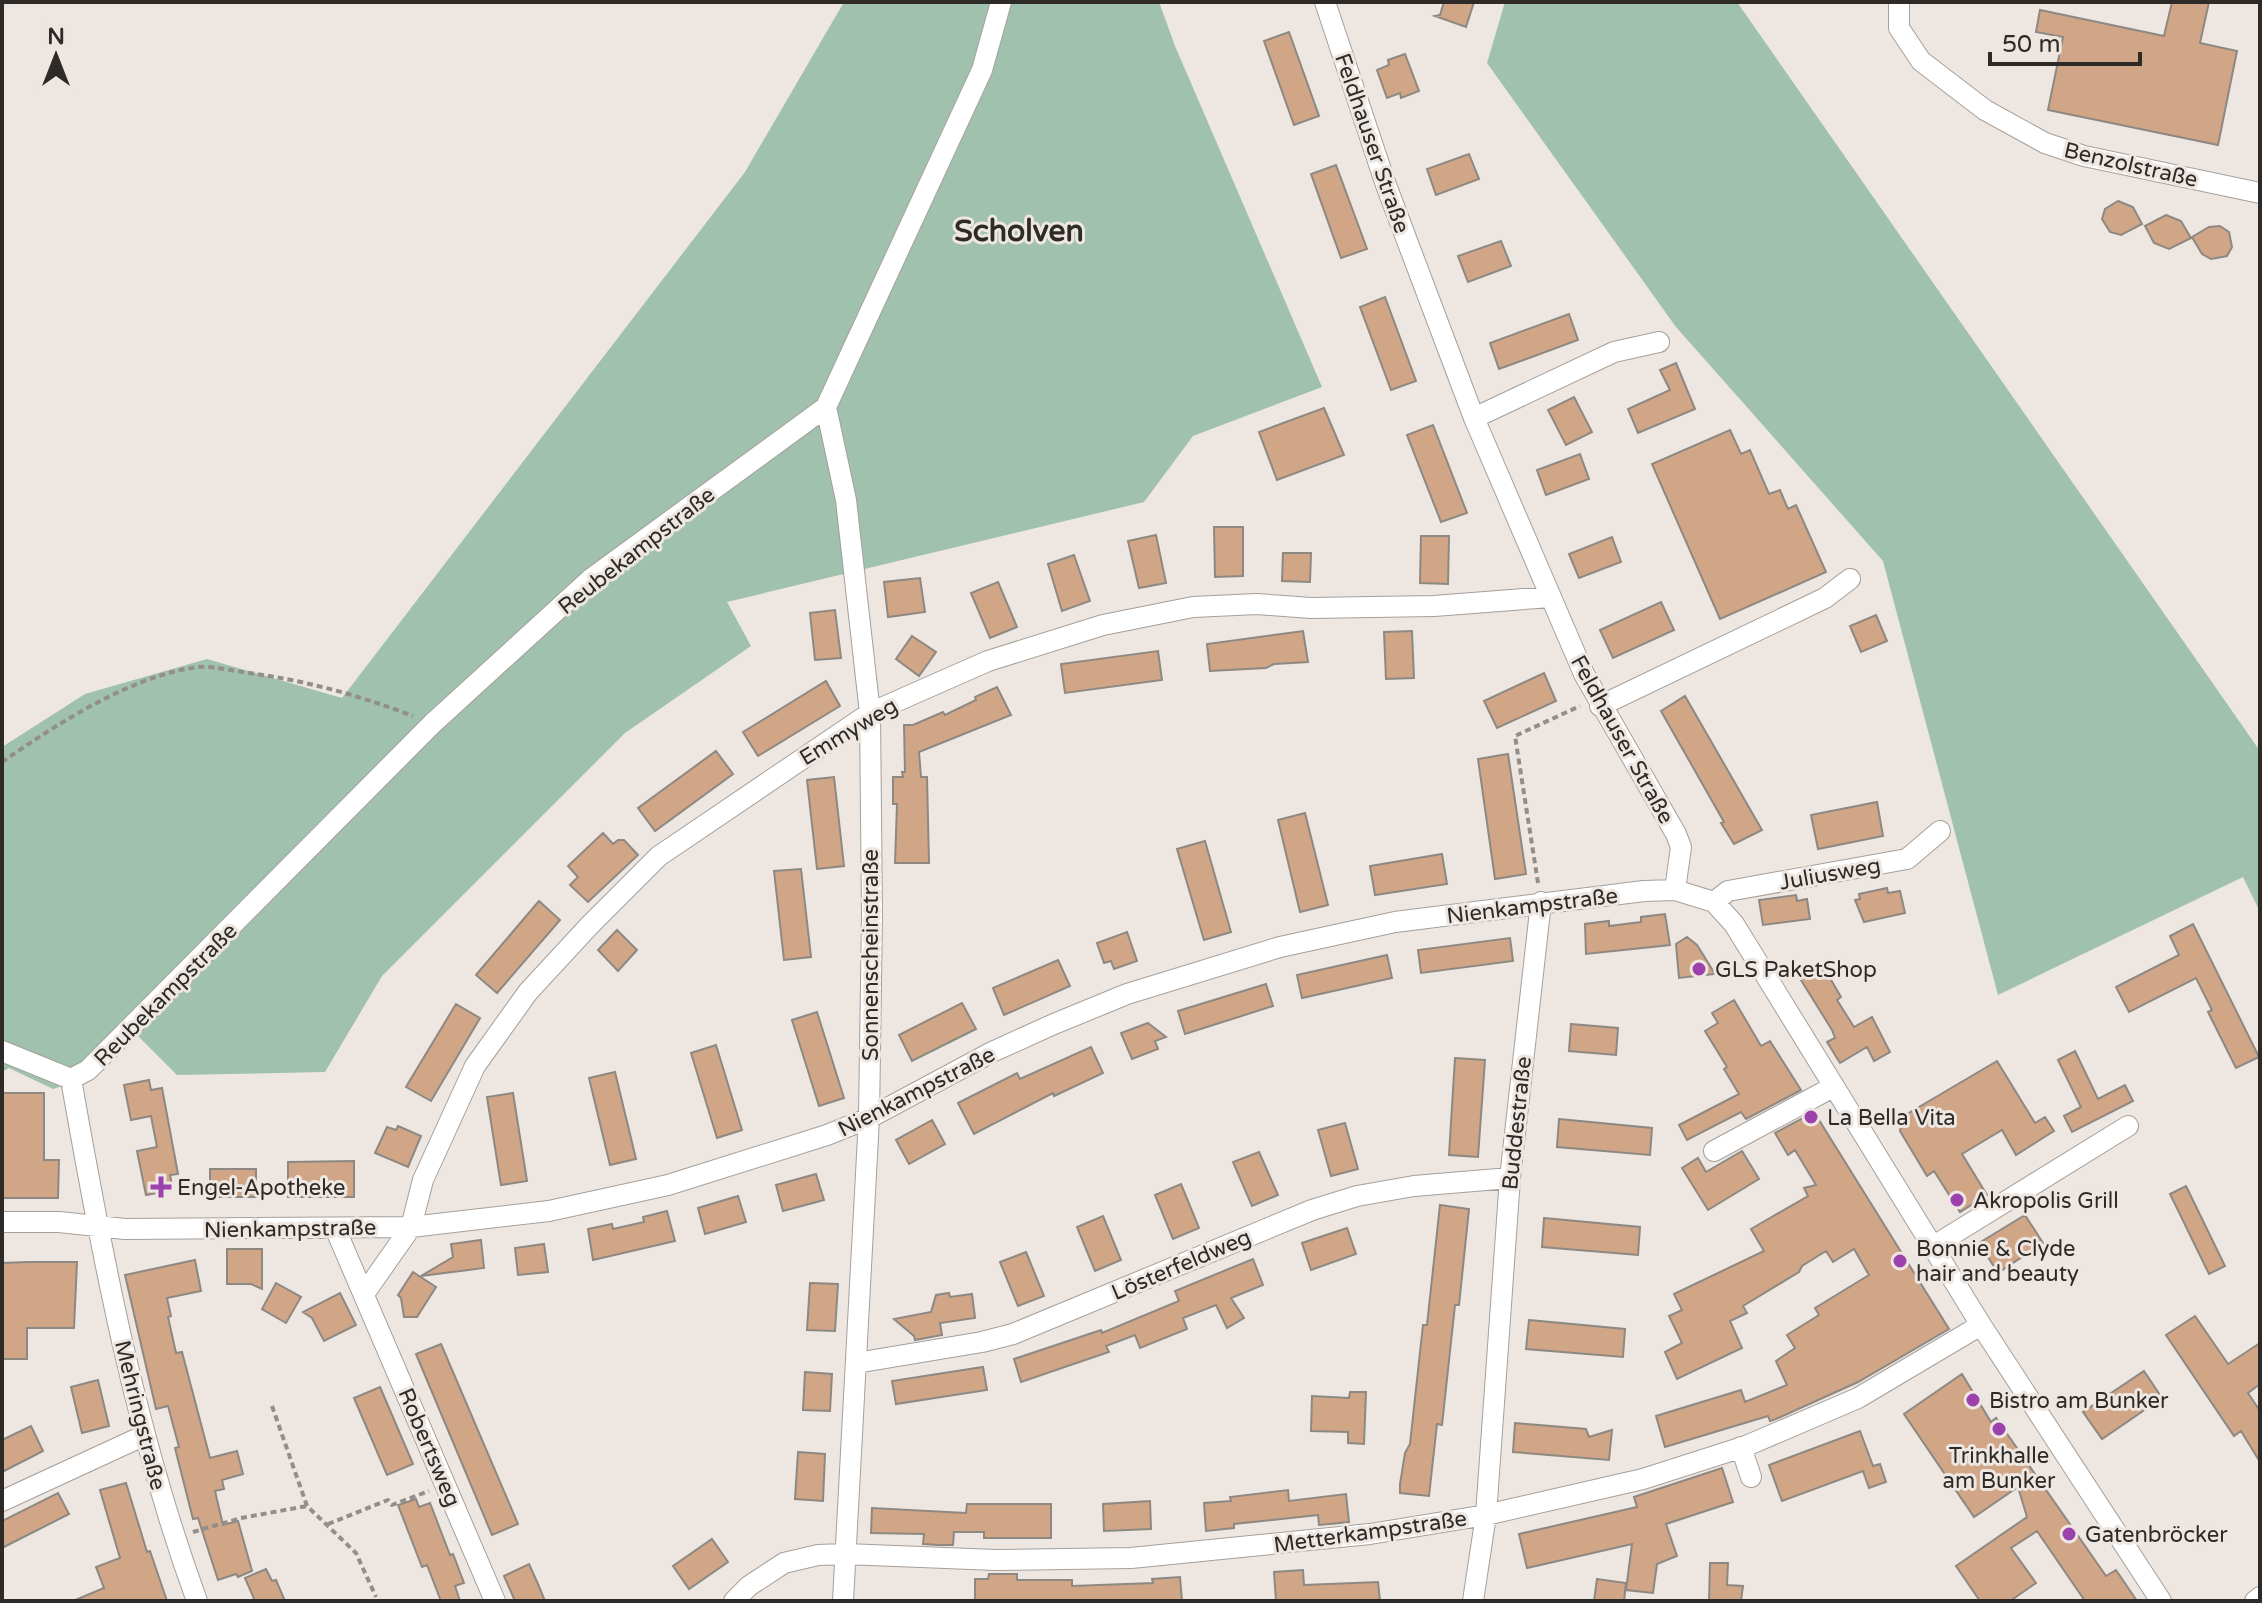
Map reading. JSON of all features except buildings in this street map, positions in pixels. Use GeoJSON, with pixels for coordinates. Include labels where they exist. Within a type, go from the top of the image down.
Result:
{"type":"FeatureCollection","features":[{"type":"Feature","properties":{"kind":"street","name":"Reubekampstraße"},"geometry":{"type":"LineString","coordinates":[[71,1079],[88,1070],[131,1029],[432,724],[592,578],[826,407],[982,70],[1001,2]]}},
{"type":"Feature","properties":{"kind":"street","name":"Feldhauser Straße"},"geometry":{"type":"LineString","coordinates":[[1325,2],[1386,185],[1474,418],[1598,702],[1676,834],[1681,847],[1675,890]]}},
{"type":"Feature","properties":{"kind":"street","name":"Benzolstraße"},"geometry":{"type":"LineString","coordinates":[[1899,2],[1899,28],[1921,61],[1985,110],[2045,143],[2084,156],[2260,193]]}},
{"type":"Feature","properties":{"kind":"street"},"geometry":{"type":"LineString","coordinates":[[1474,418],[1614,352],[1659,342]]}},
{"type":"Feature","properties":{"kind":"street","name":"Sonnenscheinstraße"},"geometry":{"type":"LineString","coordinates":[[826,407],[846,500],[870,713],[872,916],[869,1118],[843,1601]]}},
{"type":"Feature","properties":{"kind":"street"},"geometry":{"type":"LineString","coordinates":[[1598,702],[1825,598],[1850,579]]}},
{"type":"Feature","properties":{"kind":"street","name":"Emmyweg"},"geometry":{"type":"LineString","coordinates":[[411,1227],[423,1180],[475,1066],[528,992],[659,856],[870,713],[988,661],[1103,625],[1193,607],[1257,604],[1311,608],[1434,606],[1550,597]]}},
{"type":"Feature","properties":{"kind":"street","name":"Juliusweg"},"geometry":{"type":"LineString","coordinates":[[1714,902],[1728,891],[1907,859],[1940,831]]}},
{"type":"Feature","properties":{"kind":"street"},"geometry":{"type":"LineString","coordinates":[[1675,890],[1714,902],[1734,924],[1981,1325],[2161,1601]]}},
{"type":"Feature","properties":{"kind":"street","name":"Nienkampstraße"},"geometry":{"type":"LineString","coordinates":[[2,1222],[97,1225],[125,1229],[411,1227],[549,1211],[668,1185],[780,1152],[869,1118],[992,1052],[1127,994],[1280,947],[1395,922],[1541,902],[1675,890]]}},
{"type":"Feature","properties":{"kind":"street","name":"Buddestraße"},"geometry":{"type":"LineString","coordinates":[[1473,1601],[1486,1515],[1510,1178],[1541,902]]}},
{"type":"Feature","properties":{"kind":"street"},"geometry":{"type":"LineString","coordinates":[[2,1051],[71,1079]]}},
{"type":"Feature","properties":{"kind":"street","name":"Mehringstraße"},"geometry":{"type":"LineString","coordinates":[[71,1079],[97,1225],[143,1436],[197,1601]]}},
{"type":"Feature","properties":{"kind":"street"},"geometry":{"type":"LineString","coordinates":[[1714,1151],[1833,1087]]}},
{"type":"Feature","properties":{"kind":"street"},"geometry":{"type":"LineString","coordinates":[[1932,1247],[2128,1126]]}},
{"type":"Feature","properties":{"kind":"street","name":"Lösterfeldweg"},"geometry":{"type":"LineString","coordinates":[[856,1363],[1013,1334],[1278,1223],[1357,1196],[1414,1186],[1510,1178]]}},
{"type":"Feature","properties":{"kind":"street"},"geometry":{"type":"LineString","coordinates":[[364,1294],[411,1227]]}},
{"type":"Feature","properties":{"kind":"street","name":"Robertsweg"},"geometry":{"type":"LineString","coordinates":[[335,1228],[495,1601]]}},
{"type":"Feature","properties":{"kind":"street","name":"Metterkampstraße"},"geometry":{"type":"LineString","coordinates":[[734,1601],[749,1586],[784,1563],[818,1555],[996,1560],[1131,1558],[1370,1534],[1486,1515],[1643,1479],[1741,1447],[1858,1398],[1981,1325]]}},
{"type":"Feature","properties":{"kind":"street"},"geometry":{"type":"LineString","coordinates":[[2,1501],[143,1436]]}},
{"type":"Feature","properties":{"kind":"street"},"geometry":{"type":"LineString","coordinates":[[1741,1447],[1751,1477]]}},
{"type":"Feature","properties":{"kind":"street"},"geometry":{"type":"LineString","coordinates":[[2255,1601],[2260,1597]]}},
{"type":"Feature","properties":{"kind":"path"},"geometry":{"type":"LineString","coordinates":[[2,762],[30,742],[144,681],[201,667],[297,679],[365,698],[432,724]]}},
{"type":"Feature","properties":{"kind":"path"},"geometry":{"type":"LineString","coordinates":[[1541,902],[1515,736],[1598,702]]}},
{"type":"Feature","properties":{"kind":"path"},"geometry":{"type":"LineString","coordinates":[[272,1406],[307,1506],[356,1553],[376,1597]]}},
{"type":"Feature","properties":{"kind":"path"},"geometry":{"type":"LineString","coordinates":[[326,1524],[388,1500],[392,1505],[446,1484]]}},
{"type":"Feature","properties":{"kind":"path"},"geometry":{"type":"LineString","coordinates":[[174,1537],[241,1518],[307,1506]]}},
{"type":"Feature","properties":{"kind":"green space"},"geometry":{"type":"Polygon","coordinates":[[[844,2],[1159,2],[1175,46],[1322,387],[1193,436],[1144,502],[727,602],[751,646],[625,733],[382,976],[325,1072],[177,1075],[134,1032],[94,1076],[53,1089],[9,1068],[2,1072],[2,747],[85,694],[207,659],[342,698],[745,172],[844,2]]]}},
{"type":"Feature","properties":{"kind":"green space"},"geometry":{"type":"Polygon","coordinates":[[[1505,2],[1737,2],[2260,751],[2260,912],[2243,877],[1998,995],[1883,561],[1676,327],[1487,63],[1505,2]]]}},
{"type":"Feature","properties":{"kind":"place","name":"GLS PaketShop"},"geometry":{"type":"Point","coordinates":[1699,969]}},
{"type":"Feature","properties":{"kind":"place","name":"La Bella Vita"},"geometry":{"type":"Point","coordinates":[1811,1117]}},
{"type":"Feature","properties":{"kind":"place","name":"Engel-Apotheke"},"geometry":{"type":"Point","coordinates":[161,1187]}},
{"type":"Feature","properties":{"kind":"place","name":"Akropolis Grill"},"geometry":{"type":"Point","coordinates":[1957,1200]}},
{"type":"Feature","properties":{"kind":"place","name":"Bonnie & Clyde hair and beauty"},"geometry":{"type":"Point","coordinates":[1900,1261]}},
{"type":"Feature","properties":{"kind":"place","name":"Bistro am Bunker"},"geometry":{"type":"Point","coordinates":[1973,1400]}},
{"type":"Feature","properties":{"kind":"place","name":"Trinkhalle am Bunker"},"geometry":{"type":"Point","coordinates":[1999,1429]}},
{"type":"Feature","properties":{"kind":"place","name":"Gatenbröcker"},"geometry":{"type":"Point","coordinates":[2069,1534]}},
{"type":"Feature","properties":{"kind":"district","name":"Scholven"},"geometry":{"type":"Point","coordinates":[1019,231]}}]}
